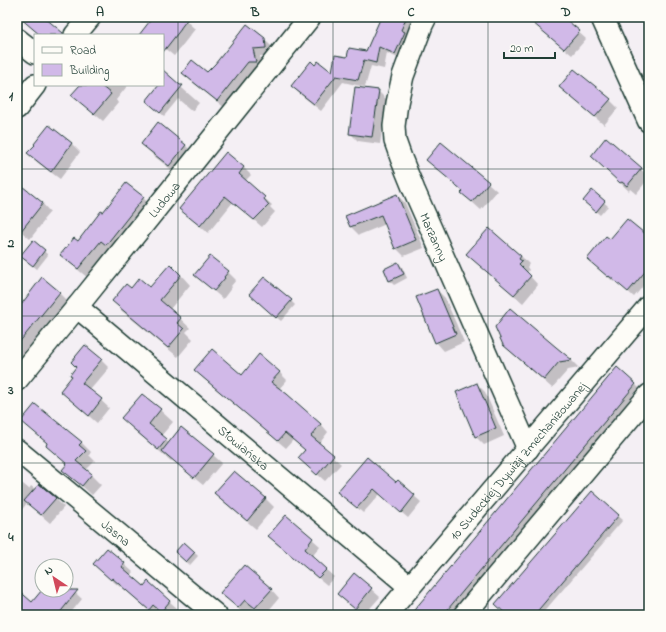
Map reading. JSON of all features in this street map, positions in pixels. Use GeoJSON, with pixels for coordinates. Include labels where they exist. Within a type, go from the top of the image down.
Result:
{"type":"FeatureCollection","features":[{"type":"Feature","properties":{"kind":"main road"},"geometry":{"type":"LineString","coordinates":[[602,17],[649,121]]}},
{"type":"Feature","properties":{"kind":"street"},"geometry":{"type":"LineString","coordinates":[[76,34],[90,17]]}},
{"type":"Feature","properties":{"kind":"street","name":"Ludowa"},"geometry":{"type":"LineString","coordinates":[[17,380],[310,17]]}},
{"type":"Feature","properties":{"kind":"street","name":"Marzanny"},"geometry":{"type":"LineString","coordinates":[[426,17],[403,76],[394,126],[395,141],[414,190],[528,449]]}},
{"type":"Feature","properties":{"kind":"street"},"geometry":{"type":"LineString","coordinates":[[17,39],[34,53]]}},
{"type":"Feature","properties":{"kind":"street"},"geometry":{"type":"LineString","coordinates":[[17,108],[34,86]]}},
{"type":"Feature","properties":{"kind":"street","name":"10 Sudeckiej Dywizji Zmechanizowanej"},"geometry":{"type":"LineString","coordinates":[[386,615],[649,306]]}},
{"type":"Feature","properties":{"kind":"street","name":"Słowiańska"},"geometry":{"type":"LineString","coordinates":[[77,307],[410,587]]}},
{"type":"Feature","properties":{"kind":"street"},"geometry":{"type":"LineString","coordinates":[[464,615],[649,395]]}},
{"type":"Feature","properties":{"kind":"street","name":"Jasna"},"geometry":{"type":"LineString","coordinates":[[17,450],[216,615]]}},
{"type":"Feature","properties":{"kind":"building"},"geometry":{"type":"Polygon","coordinates":[[[19,17],[44,17],[63,33],[39,34],[19,17]]]}},
{"type":"Feature","properties":{"kind":"building"},"geometry":{"type":"Polygon","coordinates":[[[153,17],[189,17],[164,51],[164,34],[140,34],[153,17]]]}},
{"type":"Feature","properties":{"kind":"building"},"geometry":{"type":"Polygon","coordinates":[[[381,17],[407,17],[401,30],[405,32],[395,54],[379,47],[376,63],[364,60],[358,80],[336,76],[314,104],[291,86],[311,61],[315,65],[318,61],[332,72],[335,55],[347,57],[349,48],[366,51],[381,17]]]}},
{"type":"Feature","properties":{"kind":"building"},"geometry":{"type":"Polygon","coordinates":[[[526,17],[563,17],[580,31],[564,49],[526,17]]]}},
{"type":"Feature","properties":{"kind":"building"},"geometry":{"type":"Polygon","coordinates":[[[247,24],[265,38],[266,48],[253,49],[256,62],[248,62],[217,101],[182,73],[192,60],[207,72],[247,24]]]}},
{"type":"Feature","properties":{"kind":"building"},"geometry":{"type":"Polygon","coordinates":[[[574,69],[611,99],[595,117],[559,87],[574,69]]]}},
{"type":"Feature","properties":{"kind":"building"},"geometry":{"type":"Polygon","coordinates":[[[164,71],[180,85],[183,85],[160,113],[146,101],[158,86],[164,86],[164,71]]]}},
{"type":"Feature","properties":{"kind":"building"},"geometry":{"type":"Polygon","coordinates":[[[79,86],[101,86],[111,94],[94,114],[71,95],[79,86]]]}},
{"type":"Feature","properties":{"kind":"building"},"geometry":{"type":"Polygon","coordinates":[[[355,87],[379,90],[372,137],[349,134],[355,87]]]}},
{"type":"Feature","properties":{"kind":"building"},"geometry":{"type":"Polygon","coordinates":[[[158,122],[186,145],[169,166],[141,144],[158,122]]]}},
{"type":"Feature","properties":{"kind":"building"},"geometry":{"type":"Polygon","coordinates":[[[49,125],[72,143],[51,172],[27,153],[35,145],[34,144],[49,125]]]}},
{"type":"Feature","properties":{"kind":"building"},"geometry":{"type":"Polygon","coordinates":[[[606,137],[642,168],[627,186],[622,182],[620,183],[591,156],[606,137]]]}},
{"type":"Feature","properties":{"kind":"building"},"geometry":{"type":"Polygon","coordinates":[[[441,142],[489,182],[472,202],[461,193],[463,191],[426,160],[441,142]]]}},
{"type":"Feature","properties":{"kind":"building"},"geometry":{"type":"Polygon","coordinates":[[[226,152],[244,167],[239,174],[265,197],[264,199],[269,205],[254,220],[225,196],[200,226],[179,209],[226,152]]]}},
{"type":"Feature","properties":{"kind":"building"},"geometry":{"type":"Polygon","coordinates":[[[17,182],[43,203],[17,236],[17,182]]]}},
{"type":"Feature","properties":{"kind":"building"},"geometry":{"type":"Polygon","coordinates":[[[126,183],[144,197],[106,245],[101,241],[78,269],[60,255],[74,238],[78,241],[101,211],[103,212],[126,183]]]}},
{"type":"Feature","properties":{"kind":"building"},"geometry":{"type":"Polygon","coordinates":[[[592,190],[605,201],[596,212],[583,201],[592,190]]]}},
{"type":"Feature","properties":{"kind":"building"},"geometry":{"type":"Polygon","coordinates":[[[397,194],[416,240],[395,249],[381,215],[350,227],[345,216],[397,194]]]}},
{"type":"Feature","properties":{"kind":"building"},"geometry":{"type":"Polygon","coordinates":[[[627,219],[649,237],[649,267],[628,292],[587,259],[606,236],[610,239],[627,219]]]}},
{"type":"Feature","properties":{"kind":"building"},"geometry":{"type":"Polygon","coordinates":[[[489,228],[521,256],[519,259],[522,261],[519,264],[531,276],[514,295],[466,254],[489,228]]]}},
{"type":"Feature","properties":{"kind":"building"},"geometry":{"type":"Polygon","coordinates":[[[33,240],[45,250],[33,266],[20,256],[33,240]]]}},
{"type":"Feature","properties":{"kind":"building"},"geometry":{"type":"Polygon","coordinates":[[[210,256],[229,271],[214,291],[194,275],[210,256]]]}},
{"type":"Feature","properties":{"kind":"building"},"geometry":{"type":"Polygon","coordinates":[[[398,262],[404,274],[389,281],[384,269],[398,262]]]}},
{"type":"Feature","properties":{"kind":"building"},"geometry":{"type":"Polygon","coordinates":[[[170,264],[181,275],[160,300],[181,318],[177,323],[184,329],[168,348],[112,301],[126,284],[131,288],[139,278],[150,287],[170,264]]]}},
{"type":"Feature","properties":{"kind":"building"},"geometry":{"type":"Polygon","coordinates":[[[42,277],[60,292],[17,345],[17,310],[42,277]]]}},
{"type":"Feature","properties":{"kind":"building"},"geometry":{"type":"Polygon","coordinates":[[[264,277],[292,300],[276,318],[249,294],[264,277]]]}},
{"type":"Feature","properties":{"kind":"building"},"geometry":{"type":"Polygon","coordinates":[[[437,289],[456,334],[435,343],[416,297],[437,289]]]}},
{"type":"Feature","properties":{"kind":"building"},"geometry":{"type":"Polygon","coordinates":[[[510,308],[572,360],[559,362],[544,380],[503,345],[495,327],[510,308]]]}},
{"type":"Feature","properties":{"kind":"building"},"geometry":{"type":"Polygon","coordinates":[[[85,345],[102,359],[82,383],[102,399],[89,416],[60,391],[72,376],[70,375],[76,367],[71,362],[85,345]]]}},
{"type":"Feature","properties":{"kind":"building"},"geometry":{"type":"Polygon","coordinates":[[[212,349],[242,375],[259,354],[280,372],[271,382],[321,424],[311,436],[334,455],[317,475],[298,458],[305,450],[285,433],[278,441],[194,370],[212,349]]]}},
{"type":"Feature","properties":{"kind":"building"},"geometry":{"type":"Polygon","coordinates":[[[617,367],[636,384],[443,615],[410,615],[617,367]]]}},
{"type":"Feature","properties":{"kind":"building"},"geometry":{"type":"Polygon","coordinates":[[[477,383],[496,428],[475,437],[456,392],[477,383]]]}},
{"type":"Feature","properties":{"kind":"building"},"geometry":{"type":"Polygon","coordinates":[[[142,394],[161,409],[149,424],[167,439],[158,450],[121,418],[142,394]]]}},
{"type":"Feature","properties":{"kind":"building"},"geometry":{"type":"Polygon","coordinates":[[[35,404],[82,442],[79,445],[86,451],[76,461],[92,474],[82,486],[62,470],[67,464],[46,446],[47,443],[21,421],[35,404]]]}},
{"type":"Feature","properties":{"kind":"building"},"geometry":{"type":"Polygon","coordinates":[[[181,427],[214,454],[194,478],[162,451],[181,427]]]}},
{"type":"Feature","properties":{"kind":"building"},"geometry":{"type":"Polygon","coordinates":[[[367,457],[396,482],[398,480],[415,495],[401,513],[374,489],[357,508],[337,492],[367,457]]]}},
{"type":"Feature","properties":{"kind":"building"},"geometry":{"type":"Polygon","coordinates":[[[234,471],[266,498],[247,521],[214,493],[234,471]]]}},
{"type":"Feature","properties":{"kind":"building"},"geometry":{"type":"Polygon","coordinates":[[[39,484],[56,498],[41,515],[24,501],[39,484]]]}},
{"type":"Feature","properties":{"kind":"building"},"geometry":{"type":"Polygon","coordinates":[[[592,491],[619,515],[534,615],[507,615],[495,604],[592,491]]]}},
{"type":"Feature","properties":{"kind":"building"},"geometry":{"type":"Polygon","coordinates":[[[286,515],[313,538],[305,549],[327,569],[318,578],[268,536],[286,515]]]}},
{"type":"Feature","properties":{"kind":"building"},"geometry":{"type":"Polygon","coordinates":[[[184,542],[195,552],[186,562],[175,552],[184,542]]]}},
{"type":"Feature","properties":{"kind":"building"},"geometry":{"type":"Polygon","coordinates":[[[107,548],[125,563],[122,567],[144,586],[148,581],[170,601],[161,612],[153,605],[149,610],[112,578],[111,580],[93,564],[107,548]]]}},
{"type":"Feature","properties":{"kind":"building"},"geometry":{"type":"Polygon","coordinates":[[[244,565],[272,589],[255,608],[245,600],[238,608],[220,593],[244,565]]]}},
{"type":"Feature","properties":{"kind":"building"},"geometry":{"type":"Polygon","coordinates":[[[354,573],[372,588],[355,609],[337,594],[354,573]]]}},
{"type":"Feature","properties":{"kind":"building"},"geometry":{"type":"Polygon","coordinates":[[[17,589],[32,602],[35,598],[72,598],[58,615],[17,615],[17,589]]]}}]}
